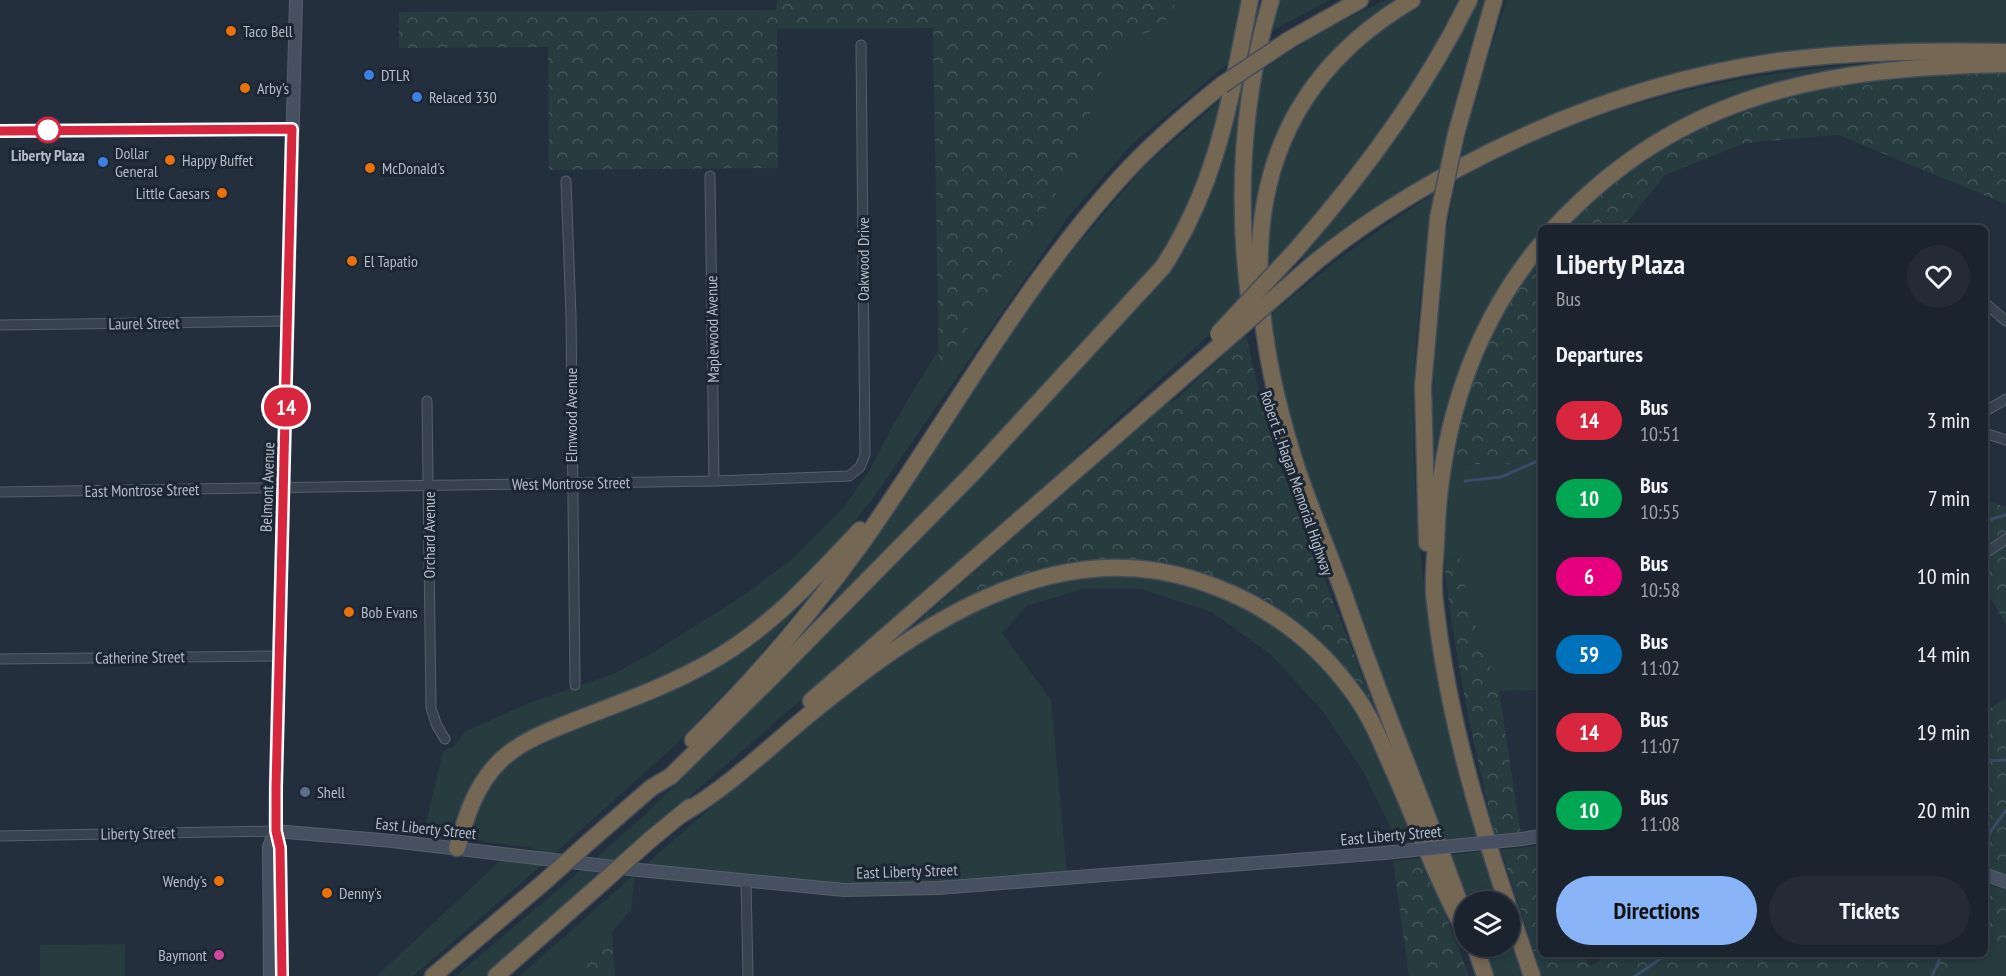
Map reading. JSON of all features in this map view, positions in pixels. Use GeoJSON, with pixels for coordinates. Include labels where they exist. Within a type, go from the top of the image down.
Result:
{"type":"FeatureCollection","features":[{"type":"Feature","properties":{"kind":"highway"},"geometry":{"type":"LineString","coordinates":[[433,976],[651,788],[671,776],[717,733],[902,546],[1095,343],[1163,267],[1183,236],[1210,176],[1250,0]]}},
{"type":"Feature","properties":{"kind":"highway","name":"Robert E. Hagan Memorial Highway"},"geometry":{"type":"LineString","coordinates":[[1271,0],[1252,85],[1244,159],[1243,233],[1247,286],[1262,376],[1276,427],[1338,601],[1358,640]]}},
{"type":"Feature","properties":{"kind":"highway"},"geometry":{"type":"LineString","coordinates":[[651,788],[664,769],[746,685],[805,617],[864,539],[1048,268],[1088,215],[1140,158],[1222,85],[1289,35],[1344,0]]}},
{"type":"Feature","properties":{"kind":"highway"},"geometry":{"type":"LineString","coordinates":[[1289,35],[1360,0]]}},
{"type":"Feature","properties":{"kind":"highway"},"geometry":{"type":"LineString","coordinates":[[1412,0],[1375,24],[1347,48],[1311,91],[1283,140],[1273,167],[1259,236],[1262,321],[1281,415],[1358,640],[1454,891]]}},
{"type":"Feature","properties":{"kind":"highway"},"geometry":{"type":"LineString","coordinates":[[1218,340],[1341,198],[1384,140],[1461,17],[1469,0]]}},
{"type":"Feature","properties":{"kind":"highway"},"geometry":{"type":"LineString","coordinates":[[1493,3],[1456,134],[1438,218],[1427,315],[1422,418],[1424,498],[1434,601],[1448,694],[1470,787],[1503,891]]}},
{"type":"Feature","properties":{"kind":"highway"},"geometry":{"type":"LineString","coordinates":[[496,976],[1112,439],[1218,340],[1322,256],[1367,223],[1478,157],[1547,125],[1614,100],[1679,81],[1780,61],[1891,53],[2006,52]]}},
{"type":"Feature","properties":{"kind":"highway"},"geometry":{"type":"LineString","coordinates":[[1557,225],[1616,171],[1652,146],[1697,120],[1738,102],[1812,80],[1890,69],[2006,64]]}},
{"type":"Feature","properties":{"kind":"highway"},"geometry":{"type":"LineString","coordinates":[[1434,601],[1437,501],[1447,438],[1459,394],[1472,358],[1496,310],[1538,248]]}},
{"type":"Feature","properties":{"kind":"highway"},"geometry":{"type":"LineString","coordinates":[[457,848],[477,791],[502,759],[521,745],[683,676],[712,661],[760,627],[787,604],[866,523],[944,406],[966,388]]}},
{"type":"Feature","properties":{"kind":"highway"},"geometry":{"type":"LineString","coordinates":[[682,814],[715,795],[808,716],[896,650],[979,600],[1029,580],[1070,570],[1116,567],[1161,571],[1213,585],[1255,604],[1312,645],[1336,670],[1353,691],[1375,730],[1416,819],[1442,889],[1454,911]]}},
{"type":"Feature","properties":{"kind":"highway"},"geometry":{"type":"LineString","coordinates":[[508,976],[539,948],[566,914]]}},
{"type":"Feature","properties":{"kind":"highway"},"geometry":{"type":"LineString","coordinates":[[1520,941],[1532,976]]}},
{"type":"Feature","properties":{"kind":"highway"},"geometry":{"type":"LineString","coordinates":[[1478,957],[1485,976]]}},
{"type":"Feature","properties":{"kind":"main road","name":"Belmont Avenue"},"geometry":{"type":"LineString","coordinates":[[282,976],[280,848],[276,831],[296,0]]}},
{"type":"Feature","properties":{"kind":"main road","name":"Belmont Avenue"},"geometry":{"type":"LineString","coordinates":[[270,976],[269,847],[276,831]]}},
{"type":"Feature","properties":{"kind":"main road","name":"East Liberty Street"},"geometry":{"type":"LineString","coordinates":[[276,831],[844,890],[908,890],[1384,853],[1538,836]]}},
{"type":"Feature","properties":{"kind":"main road"},"geometry":{"type":"LineString","coordinates":[[1988,875],[2006,882]]}},
{"type":"Feature","properties":{"kind":"street","name":"Oakwood Drive"},"geometry":{"type":"LineString","coordinates":[[856,471],[865,455],[861,45]]}},
{"type":"Feature","properties":{"kind":"street","name":"Maplewood Avenue"},"geometry":{"type":"LineString","coordinates":[[710,176],[714,481]]}},
{"type":"Feature","properties":{"kind":"street","name":"Elmwood Avenue"},"geometry":{"type":"LineString","coordinates":[[566,181],[571,316],[574,685]]}},
{"type":"Feature","properties":{"kind":"street"},"geometry":{"type":"LineString","coordinates":[[1988,305],[2006,321]]}},
{"type":"Feature","properties":{"kind":"street","name":"Laurel Street"},"geometry":{"type":"LineString","coordinates":[[0,325],[288,321]]}},
{"type":"Feature","properties":{"kind":"street"},"geometry":{"type":"LineString","coordinates":[[1988,410],[2006,399]]}},
{"type":"Feature","properties":{"kind":"street","name":"Orchard Avenue"},"geometry":{"type":"LineString","coordinates":[[427,401],[431,708],[437,726],[445,739]]}},
{"type":"Feature","properties":{"kind":"street"},"geometry":{"type":"LineString","coordinates":[[1988,433],[2006,440]]}},
{"type":"Feature","properties":{"kind":"street","name":"West Montrose Street"},"geometry":{"type":"LineString","coordinates":[[284,488],[837,478],[856,471]]}},
{"type":"Feature","properties":{"kind":"street","name":"East Montrose Street"},"geometry":{"type":"LineString","coordinates":[[0,492],[284,488]]}},
{"type":"Feature","properties":{"kind":"street"},"geometry":{"type":"LineString","coordinates":[[1988,551],[2006,539]]}},
{"type":"Feature","properties":{"kind":"street","name":"Catherine Street"},"geometry":{"type":"LineString","coordinates":[[0,659],[279,656]]}},
{"type":"Feature","properties":{"kind":"street","name":"Liberty Street"},"geometry":{"type":"LineString","coordinates":[[0,836],[276,831]]}},
{"type":"Feature","properties":{"kind":"street"},"geometry":{"type":"LineString","coordinates":[[746,880],[748,976]]}},
{"type":"Feature","properties":{"kind":"green space"},"geometry":{"type":"Polygon","coordinates":[[[777,0],[1178,0],[1161,28],[1108,46],[1077,162],[939,372],[933,28],[777,29],[778,168],[549,170],[548,47],[399,48],[399,12],[776,10],[777,0]]]}},
{"type":"Feature","properties":{"kind":"green space"},"geometry":{"type":"Polygon","coordinates":[[[1178,0],[1244,0],[1232,60],[1129,147],[1068,217],[871,501],[818,564],[773,609],[721,648],[484,768],[472,783],[450,830],[444,834],[423,836],[443,751],[453,747],[466,731],[529,703],[613,674],[654,652],[744,595],[792,559],[844,507],[870,470],[894,423],[938,350],[939,371],[1077,162],[1108,46],[1161,28],[1178,0]]]}},
{"type":"Feature","properties":{"kind":"green space"},"geometry":{"type":"Polygon","coordinates":[[[1279,0],[1330,0],[1271,31],[1279,0]]]}},
{"type":"Feature","properties":{"kind":"green space"},"geometry":{"type":"Polygon","coordinates":[[[1386,0],[1403,0],[1342,44],[1261,189],[1253,224],[1253,146],[1263,69],[1328,28],[1386,0]]]}},
{"type":"Feature","properties":{"kind":"green space"},"geometry":{"type":"Polygon","coordinates":[[[1425,0],[1463,0],[1444,36],[1368,154],[1265,278],[1265,237],[1284,146],[1338,63],[1392,18],[1425,0]]]}},
{"type":"Feature","properties":{"kind":"green space"},"geometry":{"type":"Polygon","coordinates":[[[1477,0],[1487,0],[1440,170],[1307,264],[1299,255],[1477,0]]]}},
{"type":"Feature","properties":{"kind":"green space"},"geometry":{"type":"Polygon","coordinates":[[[1507,0],[2006,0],[2006,42],[1985,42],[1975,45],[1867,46],[1550,117],[1461,156],[1479,84],[1507,0]]]}},
{"type":"Feature","properties":{"kind":"green space"},"geometry":{"type":"Polygon","coordinates":[[[1871,63],[1871,67],[1556,225],[1538,225],[1538,243],[1437,464],[1433,463],[1433,391],[1440,284],[1457,178],[1558,132],[1646,101],[1719,84],[1794,71],[1871,63]]]}},
{"type":"Feature","properties":{"kind":"green space"},"geometry":{"type":"Polygon","coordinates":[[[1949,70],[2006,70],[2006,204],[1838,135],[1745,143],[1665,175],[1627,222],[1627,225],[1568,225],[1611,183],[1650,153],[1685,133],[1721,117],[1758,103],[1836,83],[1949,70]]]}},
{"type":"Feature","properties":{"kind":"green space"},"geometry":{"type":"Polygon","coordinates":[[[1244,83],[1234,174],[1243,301],[1054,480],[614,862],[595,859],[646,814],[812,649],[1157,284],[1236,88],[1244,83]]]}},
{"type":"Feature","properties":{"kind":"green space"},"geometry":{"type":"Polygon","coordinates":[[[1222,99],[1215,134],[1194,201],[1149,276],[1001,435],[821,616],[1052,275],[1143,168],[1222,99]]]}},
{"type":"Feature","properties":{"kind":"green space"},"geometry":{"type":"Polygon","coordinates":[[[1435,192],[1416,341],[1413,422],[1416,504],[1424,586],[1435,653],[1452,732],[1480,838],[1444,841],[1348,595],[1313,495],[1297,445],[1268,316],[1348,252],[1435,192]]]}},
{"type":"Feature","properties":{"kind":"green space"},"geometry":{"type":"Polygon","coordinates":[[[1538,261],[1538,463],[1448,465],[1463,410],[1482,357],[1507,306],[1538,261]]]}},
{"type":"Feature","properties":{"kind":"green space"},"geometry":{"type":"Polygon","coordinates":[[[1246,335],[1263,411],[1278,460],[1381,724],[1370,708],[1250,595],[1087,563],[894,643],[1169,401],[1173,402],[1246,335]]]}},
{"type":"Feature","properties":{"kind":"green space"},"geometry":{"type":"Polygon","coordinates":[[[1538,463],[1538,690],[1499,691],[1470,610],[1460,558],[1444,559],[1448,465],[1538,463]]]}},
{"type":"Feature","properties":{"kind":"green space"},"geometry":{"type":"Polygon","coordinates":[[[1988,501],[2006,507],[2006,535],[1988,547],[1988,501]]]}},
{"type":"Feature","properties":{"kind":"green space"},"geometry":{"type":"Polygon","coordinates":[[[2006,539],[2006,624],[1988,594],[1988,552],[2006,539]]]}},
{"type":"Feature","properties":{"kind":"green space"},"geometry":{"type":"Polygon","coordinates":[[[1460,558],[1470,610],[1499,691],[1521,834],[1495,836],[1479,767],[1459,664],[1444,559],[1460,558]]]}},
{"type":"Feature","properties":{"kind":"green space"},"geometry":{"type":"Polygon","coordinates":[[[1070,575],[1142,576],[1193,584],[1221,594],[1249,608],[1276,624],[1301,643],[1324,664],[1343,687],[1358,711],[1418,844],[1399,845],[1363,771],[1322,710],[1271,655],[1212,612],[1140,589],[1083,589],[1027,606],[1002,633],[1051,700],[1067,874],[876,885],[817,884],[645,865],[793,737],[871,676],[949,623],[983,603],[1070,575]]]}},
{"type":"Feature","properties":{"kind":"green space"},"geometry":{"type":"Polygon","coordinates":[[[809,596],[750,666],[674,746],[553,855],[528,847],[485,842],[474,838],[472,827],[479,803],[495,780],[521,755],[768,631],[809,596]]]}},
{"type":"Feature","properties":{"kind":"green space"},"geometry":{"type":"Polygon","coordinates":[[[2006,698],[2006,882],[1988,875],[1988,709],[2006,698]]]}},
{"type":"Feature","properties":{"kind":"green space"},"geometry":{"type":"Polygon","coordinates":[[[1538,846],[1538,957],[1586,957],[1590,966],[1605,957],[1968,957],[1957,976],[1542,976],[1520,908],[1520,891],[1514,891],[1501,850],[1538,846]]]}},
{"type":"Feature","properties":{"kind":"green space"},"geometry":{"type":"Polygon","coordinates":[[[1485,851],[1498,891],[1462,891],[1449,855],[1485,851]]]}},
{"type":"Feature","properties":{"kind":"green space"},"geometry":{"type":"Polygon","coordinates":[[[1424,858],[1454,937],[1454,957],[1462,957],[1469,976],[1409,976],[1393,861],[1424,858]]]}},
{"type":"Feature","properties":{"kind":"green space"},"geometry":{"type":"Polygon","coordinates":[[[501,860],[542,865],[413,976],[377,976],[501,860]]]}},
{"type":"Feature","properties":{"kind":"green space"},"geometry":{"type":"Polygon","coordinates":[[[581,870],[601,873],[485,976],[456,976],[581,870]]]}},
{"type":"Feature","properties":{"kind":"green space"},"geometry":{"type":"Polygon","coordinates":[[[635,874],[631,910],[612,931],[561,976],[520,976],[635,874]]]}},
{"type":"Feature","properties":{"kind":"green space"},"geometry":{"type":"Polygon","coordinates":[[[1988,884],[2006,890],[2006,949],[1988,935],[1988,884]]]}},
{"type":"Feature","properties":{"kind":"green space"},"geometry":{"type":"Polygon","coordinates":[[[612,931],[615,976],[561,976],[612,931]]]}},
{"type":"Feature","properties":{"kind":"green space"},"geometry":{"type":"Polygon","coordinates":[[[1988,935],[2006,949],[2006,976],[1957,976],[1968,957],[1988,957],[1988,935]]]}},
{"type":"Feature","properties":{"kind":"green space"},"geometry":{"type":"Polygon","coordinates":[[[125,944],[125,976],[40,976],[40,945],[125,944]]]}},
{"type":"Feature","properties":{"kind":"green space"},"geometry":{"type":"Polygon","coordinates":[[[1485,957],[1520,957],[1526,976],[1492,976],[1485,957]]]}},
{"type":"Feature","properties":{"kind":"waterway"},"geometry":{"type":"LineString","coordinates":[[1465,481],[1501,477],[1538,461]]}},
{"type":"Feature","properties":{"kind":"waterway"},"geometry":{"type":"LineString","coordinates":[[1988,520],[2006,515]]}},
{"type":"Feature","properties":{"kind":"waterway"},"geometry":{"type":"LineString","coordinates":[[1988,761],[2006,760]]}},
{"type":"Feature","properties":{"kind":"waterway"},"geometry":{"type":"LineString","coordinates":[[1988,839],[2006,810]]}},
{"type":"Feature","properties":{"kind":"waterway"},"geometry":{"type":"LineString","coordinates":[[1635,976],[1663,957]]}},
{"type":"Feature","properties":{"kind":"waterway"},"geometry":{"type":"LineString","coordinates":[[1663,957],[1715,957]]}},
{"type":"Feature","properties":{"kind":"waterway"},"geometry":{"type":"LineString","coordinates":[[1932,976],[1941,957]]}},
{"type":"Feature","properties":{"kind":"bus line","name":"14"},"geometry":{"type":"LineString","coordinates":[[0,131],[292,129],[276,788],[276,831],[280,848],[282,976]]}},
{"type":"Feature","properties":{"kind":"place","name":"Taco Bell"},"geometry":{"type":"Point","coordinates":[231,31]}},
{"type":"Feature","properties":{"kind":"place","name":"DTLR"},"geometry":{"type":"Point","coordinates":[369,75]}},
{"type":"Feature","properties":{"kind":"place","name":"Arby's"},"geometry":{"type":"Point","coordinates":[245,88]}},
{"type":"Feature","properties":{"kind":"place","name":"Relaced 330"},"geometry":{"type":"Point","coordinates":[417,97]}},
{"type":"Feature","properties":{"kind":"place","name":"Liberty Plaza"},"geometry":{"type":"Point","coordinates":[48,130]}},
{"type":"Feature","properties":{"kind":"place","name":"Happy Buffet"},"geometry":{"type":"Point","coordinates":[170,160]}},
{"type":"Feature","properties":{"kind":"place","name":"Dollar General"},"geometry":{"type":"Point","coordinates":[103,162]}},
{"type":"Feature","properties":{"kind":"place","name":"McDonald's"},"geometry":{"type":"Point","coordinates":[370,168]}},
{"type":"Feature","properties":{"kind":"place","name":"Little Caesars"},"geometry":{"type":"Point","coordinates":[222,193]}},
{"type":"Feature","properties":{"kind":"place","name":"El Tapatio"},"geometry":{"type":"Point","coordinates":[352,261]}},
{"type":"Feature","properties":{"kind":"place","name":"Bob Evans"},"geometry":{"type":"Point","coordinates":[349,612]}},
{"type":"Feature","properties":{"kind":"place","name":"Shell"},"geometry":{"type":"Point","coordinates":[305,792]}},
{"type":"Feature","properties":{"kind":"place","name":"Wendy's"},"geometry":{"type":"Point","coordinates":[219,881]}},
{"type":"Feature","properties":{"kind":"place","name":"Denny's"},"geometry":{"type":"Point","coordinates":[327,893]}},
{"type":"Feature","properties":{"kind":"place","name":"Baymont"},"geometry":{"type":"Point","coordinates":[219,955]}}]}
